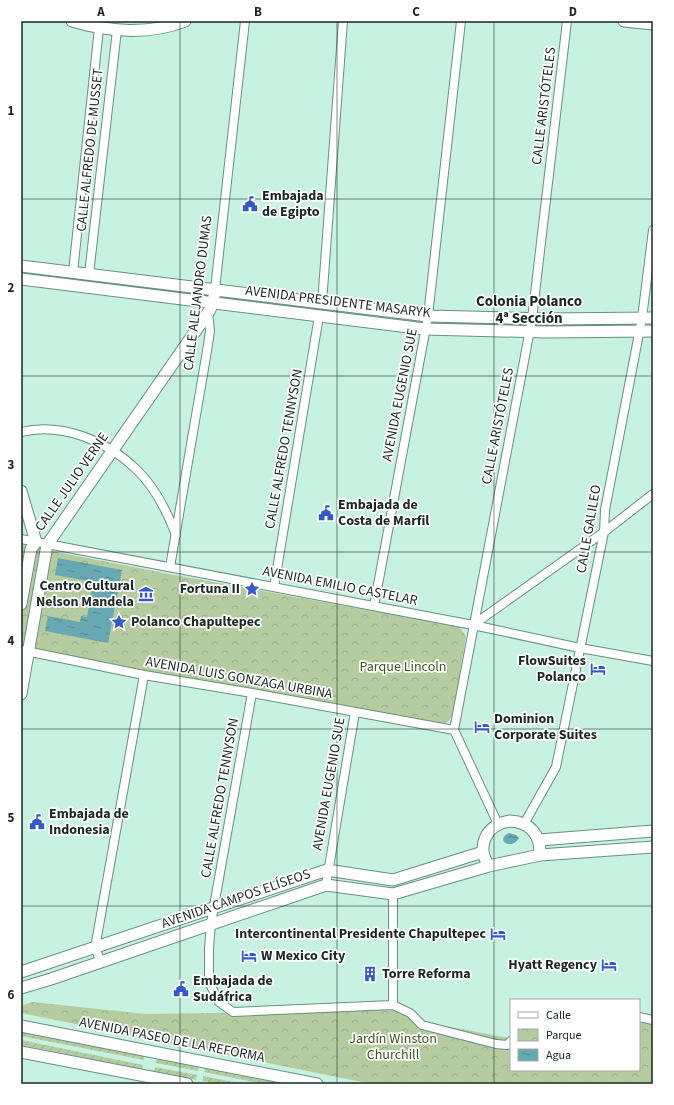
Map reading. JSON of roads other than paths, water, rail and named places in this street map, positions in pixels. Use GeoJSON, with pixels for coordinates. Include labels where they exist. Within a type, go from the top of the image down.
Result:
{"type":"FeatureCollection","features":[{"type":"Feature","properties":{"kind":"street"},"geometry":{"type":"LineString","coordinates":[[72,21],[99,28],[117,30],[159,28],[185,21]]}},
{"type":"Feature","properties":{"kind":"street","name":"CALLE ALEJANDRO DUMAS"},"geometry":{"type":"LineString","coordinates":[[170,567],[210,331],[208,312],[214,302],[245,21]]}},
{"type":"Feature","properties":{"kind":"street"},"geometry":{"type":"LineString","coordinates":[[322,303],[343,21]]}},
{"type":"Feature","properties":{"kind":"street","name":"AVENIDA EUGENIO SUE"},"geometry":{"type":"LineString","coordinates":[[374,606],[428,316],[461,21]]}},
{"type":"Feature","properties":{"kind":"street","name":"CALLE ARISTÓTELES"},"geometry":{"type":"LineString","coordinates":[[454,730],[530,332],[567,21]]}},
{"type":"Feature","properties":{"kind":"street"},"geometry":{"type":"LineString","coordinates":[[624,21],[653,24]]}},
{"type":"Feature","properties":{"kind":"street","name":"CALLE ALFREDO DE MUSSET"},"geometry":{"type":"LineString","coordinates":[[73,272],[99,28]]}},
{"type":"Feature","properties":{"kind":"street","name":"CALLE ALFREDO DE MUSSET"},"geometry":{"type":"LineString","coordinates":[[90,274],[117,30]]}},
{"type":"Feature","properties":{"kind":"street","name":"CALLE GALILEO"},"geometry":{"type":"LineString","coordinates":[[524,824],[556,767],[604,532],[605,510],[640,331],[648,318],[653,230]]}},
{"type":"Feature","properties":{"kind":"street","name":"AVENIDA PRESIDENTE MASARYK"},"geometry":{"type":"LineString","coordinates":[[21,266],[428,316],[532,319],[648,318]]}},
{"type":"Feature","properties":{"kind":"street","name":"AVENIDA PRESIDENTE MASARYK"},"geometry":{"type":"LineString","coordinates":[[21,279],[425,329],[530,332],[653,330]]}},
{"type":"Feature","properties":{"kind":"street","name":"CALLE JULIO VERNE"},"geometry":{"type":"LineString","coordinates":[[22,686],[25,651],[47,545],[208,312]]}},
{"type":"Feature","properties":{"kind":"street","name":"CALLE ALFREDO TENNYSON"},"geometry":{"type":"LineString","coordinates":[[274,587],[320,316]]}},
{"type":"Feature","properties":{"kind":"street"},"geometry":{"type":"LineString","coordinates":[[21,432],[32,429],[59,430],[90,438],[112,450],[137,470],[154,492],[167,513],[176,536]]}},
{"type":"Feature","properties":{"kind":"street"},"geometry":{"type":"LineString","coordinates":[[21,491],[36,542]]}},
{"type":"Feature","properties":{"kind":"street"},"geometry":{"type":"LineString","coordinates":[[473,625],[604,532],[653,494]]}},
{"type":"Feature","properties":{"kind":"street","name":"AVENIDA EMILIO CASTELAR"},"geometry":{"type":"LineString","coordinates":[[21,539],[473,625],[580,648],[653,661]]}},
{"type":"Feature","properties":{"kind":"street","name":"CALLE JULIO VERNE"},"geometry":{"type":"LineString","coordinates":[[21,604],[31,549],[36,542]]}},
{"type":"Feature","properties":{"kind":"street","name":"AVENIDA LUIS GONZAGA URBINA"},"geometry":{"type":"LineString","coordinates":[[25,651],[144,675],[454,730]]}},
{"type":"Feature","properties":{"kind":"street"},"geometry":{"type":"LineString","coordinates":[[101,962],[95,948],[144,675]]}},
{"type":"Feature","properties":{"kind":"street","name":"CALLE ALFREDO TENNYSON"},"geometry":{"type":"LineString","coordinates":[[252,693],[211,923],[208,948],[209,982],[219,1002],[233,1012],[393,1006]]}},
{"type":"Feature","properties":{"kind":"street","name":"AVENIDA EUGENIO SUE"},"geometry":{"type":"LineString","coordinates":[[326,885],[327,870],[355,712]]}},
{"type":"Feature","properties":{"kind":"street"},"geometry":{"type":"LineString","coordinates":[[454,730],[498,824]]}},
{"type":"Feature","properties":{"kind":"street"},"geometry":{"type":"LineString","coordinates":[[489,866],[483,852],[485,838],[498,824],[510,821],[524,824],[533,831],[539,840],[540,854],[653,847]]}},
{"type":"Feature","properties":{"kind":"street"},"geometry":{"type":"LineString","coordinates":[[539,840],[653,831]]}},
{"type":"Feature","properties":{"kind":"street","name":"AVENIDA CAMPOS ELÍSEOS"},"geometry":{"type":"LineString","coordinates":[[21,972],[327,870],[392,880],[483,852]]}},
{"type":"Feature","properties":{"kind":"street","name":"AVENIDA CAMPOS ELÍSEOS"},"geometry":{"type":"LineString","coordinates":[[21,988],[326,885],[393,894],[489,866],[540,854]]}},
{"type":"Feature","properties":{"kind":"street"},"geometry":{"type":"LineString","coordinates":[[393,894],[393,1006],[410,1013],[422,1025],[496,1044],[507,1045],[510,1042]]}},
{"type":"Feature","properties":{"kind":"street"},"geometry":{"type":"LineString","coordinates":[[640,1017],[653,1020]]}},
{"type":"Feature","properties":{"kind":"street","name":"AVENIDA PASEO DE LA REFORMA"},"geometry":{"type":"LineString","coordinates":[[21,1026],[317,1084]]}},
{"type":"Feature","properties":{"kind":"street"},"geometry":{"type":"LineString","coordinates":[[21,1052],[187,1084]]}},
{"type":"Feature","properties":{"kind":"water"},"geometry":{"type":"Polygon","coordinates":[[[58,558],[122,570],[108,643],[45,631],[48,616],[80,622],[81,616],[87,617],[92,588],[87,587],[88,581],[55,575],[58,558]]]}},
{"type":"Feature","properties":{"kind":"water"},"geometry":{"type":"Polygon","coordinates":[[[509,833],[516,835],[519,838],[512,844],[506,843],[503,839],[509,833]]]}},
{"type":"Feature","properties":{"kind":"place","name":"Embajada de Egipto"},"geometry":{"type":"Point","coordinates":[250,204]}},
{"type":"Feature","properties":{"kind":"place","name":"Embajada de Costa de Marfil"},"geometry":{"type":"Point","coordinates":[326,513]}},
{"type":"Feature","properties":{"kind":"place","name":"Fortuna II"},"geometry":{"type":"Point","coordinates":[252,589]}},
{"type":"Feature","properties":{"kind":"place","name":"Centro Cultural Nelson Mandela"},"geometry":{"type":"Point","coordinates":[146,594]}},
{"type":"Feature","properties":{"kind":"place","name":"Polanco Chapultepec"},"geometry":{"type":"Point","coordinates":[119,622]}},
{"type":"Feature","properties":{"kind":"place","name":"FlowSuites Polanco"},"geometry":{"type":"Point","coordinates":[598,669]}},
{"type":"Feature","properties":{"kind":"place","name":"Dominion Corporate Suites"},"geometry":{"type":"Point","coordinates":[482,727]}},
{"type":"Feature","properties":{"kind":"place","name":"Embajada de Indonesia"},"geometry":{"type":"Point","coordinates":[37,822]}},
{"type":"Feature","properties":{"kind":"place","name":"Intercontinental Presidente Chapultepec"},"geometry":{"type":"Point","coordinates":[498,934]}},
{"type":"Feature","properties":{"kind":"place","name":"W Mexico City"},"geometry":{"type":"Point","coordinates":[249,956]}},
{"type":"Feature","properties":{"kind":"place","name":"Hyatt Regency"},"geometry":{"type":"Point","coordinates":[609,965]}},
{"type":"Feature","properties":{"kind":"place","name":"Torre Reforma"},"geometry":{"type":"Point","coordinates":[370,974]}},
{"type":"Feature","properties":{"kind":"place","name":"Embajada de Sudáfrica"},"geometry":{"type":"Point","coordinates":[181,989]}},
{"type":"Feature","properties":{"kind":"district","name":"Colonia Polanco 4ª Sección"},"geometry":{"type":"Point","coordinates":[529,310]}},
{"type":"Feature","properties":{"kind":"park label","name":"Parque Lincoln"},"geometry":{"type":"Point","coordinates":[403,667]}},
{"type":"Feature","properties":{"kind":"park label","name":"Jardín Winston Churchill"},"geometry":{"type":"Point","coordinates":[393,1048]}}]}
